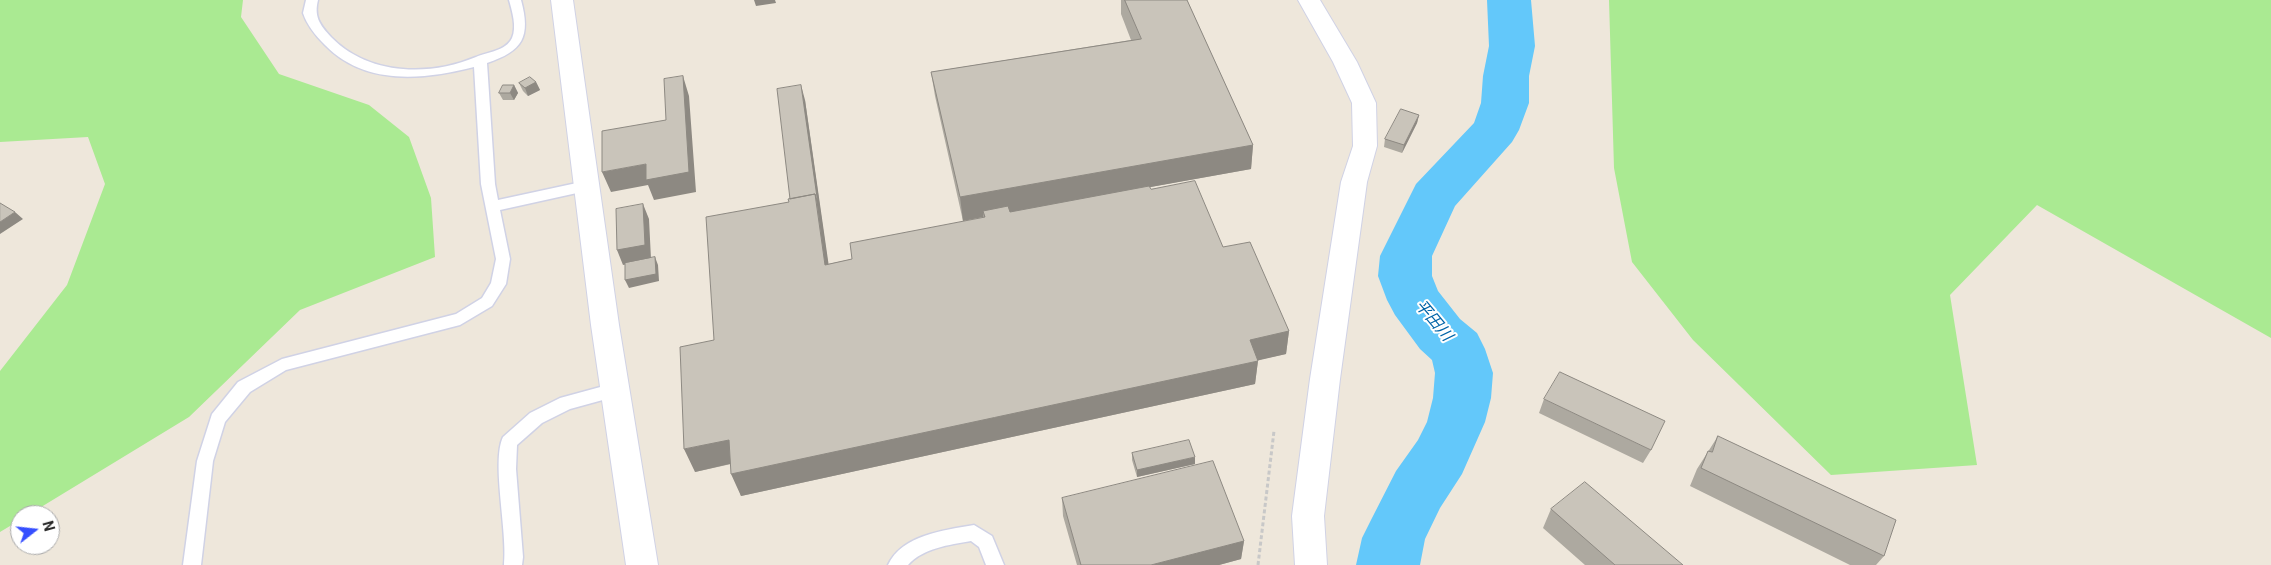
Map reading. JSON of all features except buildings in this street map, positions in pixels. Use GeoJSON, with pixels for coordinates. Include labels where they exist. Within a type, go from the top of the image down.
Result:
{"type":"FeatureCollection","features":[{"type":"Feature","properties":{"kind":"street"},"geometry":{"type":"LineString","coordinates":[[562,0],[586,186],[642,565]]}},
{"type":"Feature","properties":{"kind":"street"},"geometry":{"type":"LineString","coordinates":[[1309,0],[1345,62],[1364,103],[1365,146],[1354,182],[1326,370],[1308,516],[1310,565]]}},
{"type":"Feature","properties":{"kind":"lane"},"geometry":{"type":"LineString","coordinates":[[312,0],[309,13],[315,27],[346,57],[361,65],[383,70],[418,73],[480,60],[500,54],[510,48],[518,40],[519,33],[515,0]]}},
{"type":"Feature","properties":{"kind":"lane"},"geometry":{"type":"LineString","coordinates":[[192,565],[205,461],[218,419],[244,387],[282,365],[460,319],[487,302],[498,284],[503,259],[488,184],[480,60]]}},
{"type":"Feature","properties":{"kind":"lane"},"geometry":{"type":"LineString","coordinates":[[492,207],[586,186]]}},
{"type":"Feature","properties":{"kind":"lane"},"geometry":{"type":"LineString","coordinates":[[512,565],[514,557],[508,469],[509,442],[536,418],[566,402],[615,390]]}},
{"type":"Feature","properties":{"kind":"lane"},"geometry":{"type":"LineString","coordinates":[[897,565],[910,550],[948,537],[974,533],[986,542],[996,565]]}},
{"type":"Feature","properties":{"kind":"path"},"geometry":{"type":"LineString","coordinates":[[1258,565],[1274,431]]}},
{"type":"Feature","properties":{"kind":"green space"},"geometry":{"type":"Polygon","coordinates":[[[0,0],[243,0],[241,17],[279,74],[369,105],[409,137],[431,198],[435,257],[300,310],[189,417],[44,505],[10,505],[10,526],[0,532],[0,371],[67,285],[105,184],[88,137],[0,142],[0,0]]]}},
{"type":"Feature","properties":{"kind":"green space"},"geometry":{"type":"Polygon","coordinates":[[[1609,0],[2271,0],[2271,338],[2037,205],[1950,295],[1977,465],[1831,475],[1693,340],[1632,262],[1614,168],[1609,0]]]}},
{"type":"Feature","properties":{"kind":"waterway","name":"平田川"},"geometry":{"type":"LineString","coordinates":[[1388,565],[1394,538],[1418,490],[1441,456],[1456,422],[1462,398],[1464,373],[1457,349],[1440,334],[1414,300],[1405,276],[1406,256],[1434,197],[1495,130],[1505,103],[1506,76],[1512,46],[1509,0]]}}]}
